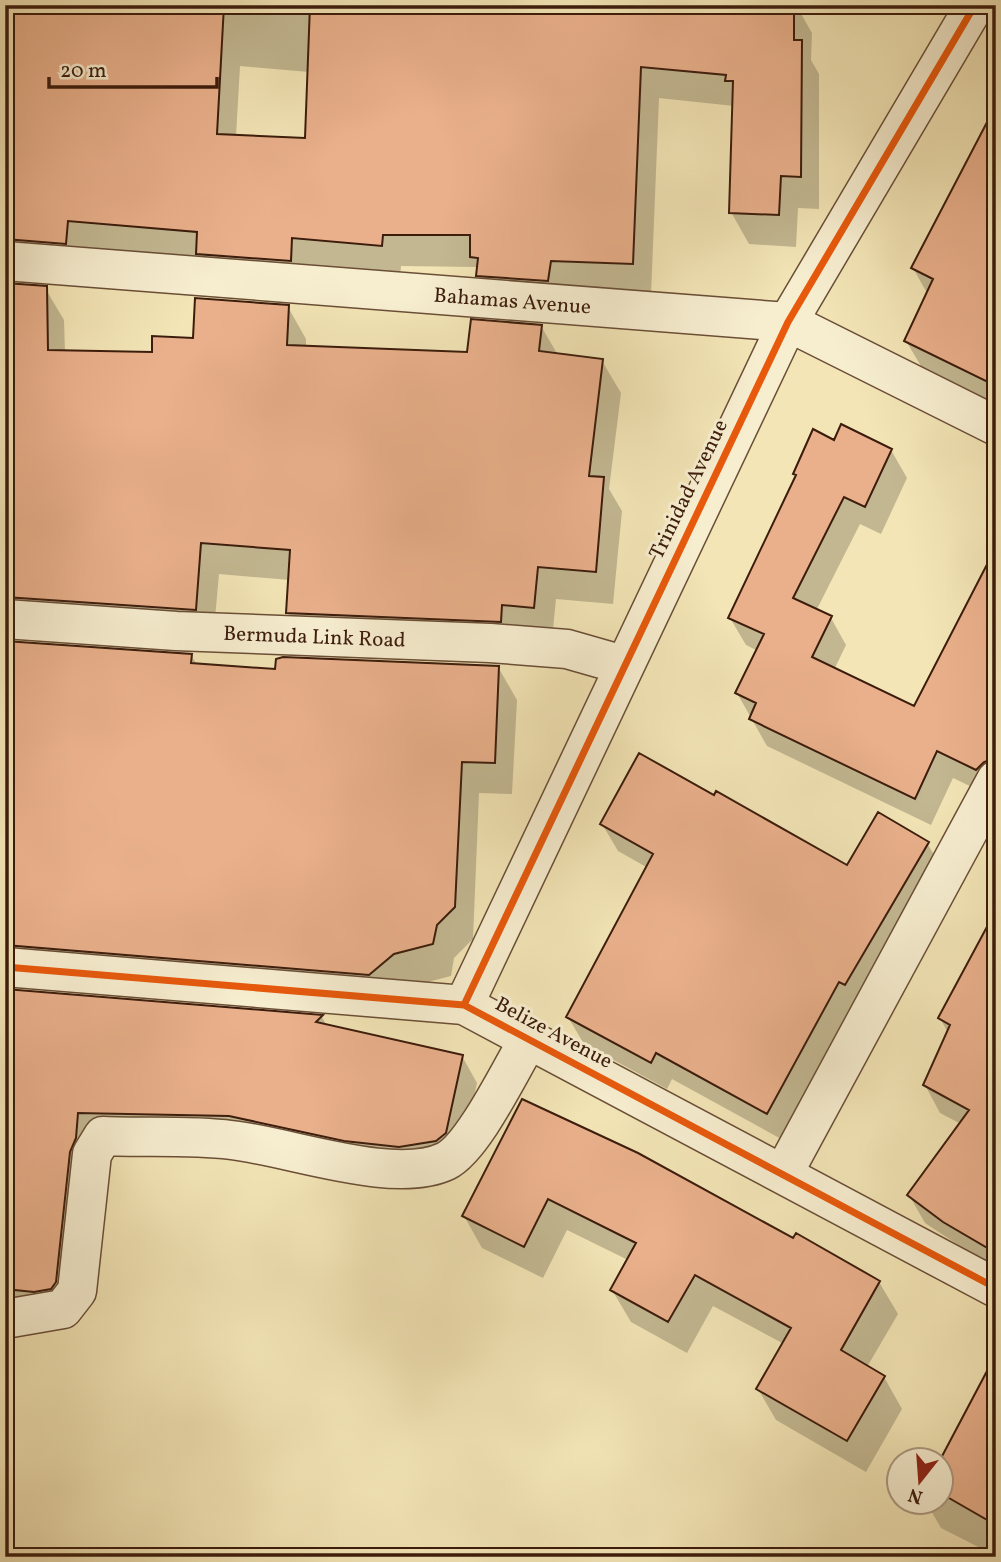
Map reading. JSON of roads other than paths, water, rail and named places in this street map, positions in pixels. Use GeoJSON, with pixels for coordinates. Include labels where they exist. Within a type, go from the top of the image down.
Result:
{"type":"FeatureCollection","features":[{"type":"Feature","properties":{"kind":"street","name":"Trinidad Avenue"},"geometry":{"type":"LineString","coordinates":[[464,1004],[788,322],[975,5]]}},
{"type":"Feature","properties":{"kind":"street"},"geometry":{"type":"LineString","coordinates":[[990,5],[996,9]]}},
{"type":"Feature","properties":{"kind":"street","name":"Bahamas Avenue"},"geometry":{"type":"LineString","coordinates":[[5,261],[788,322],[996,426]]}},
{"type":"Feature","properties":{"kind":"street","name":"Bermuda Link Road"},"geometry":{"type":"LineString","coordinates":[[5,619],[176,631],[490,643],[567,649],[623,665]]}},
{"type":"Feature","properties":{"kind":"street"},"geometry":{"type":"LineString","coordinates":[[783,1174],[996,780]]}},
{"type":"Feature","properties":{"kind":"street","name":"Belize Avenue"},"geometry":{"type":"LineString","coordinates":[[5,967],[464,1004],[996,1288]]}},
{"type":"Feature","properties":{"kind":"street"},"geometry":{"type":"LineString","coordinates":[[5,1318],[63,1309],[77,1292],[92,1154],[103,1136],[230,1140],[355,1163],[421,1169],[447,1160],[469,1141],[529,1039]]}}]}
